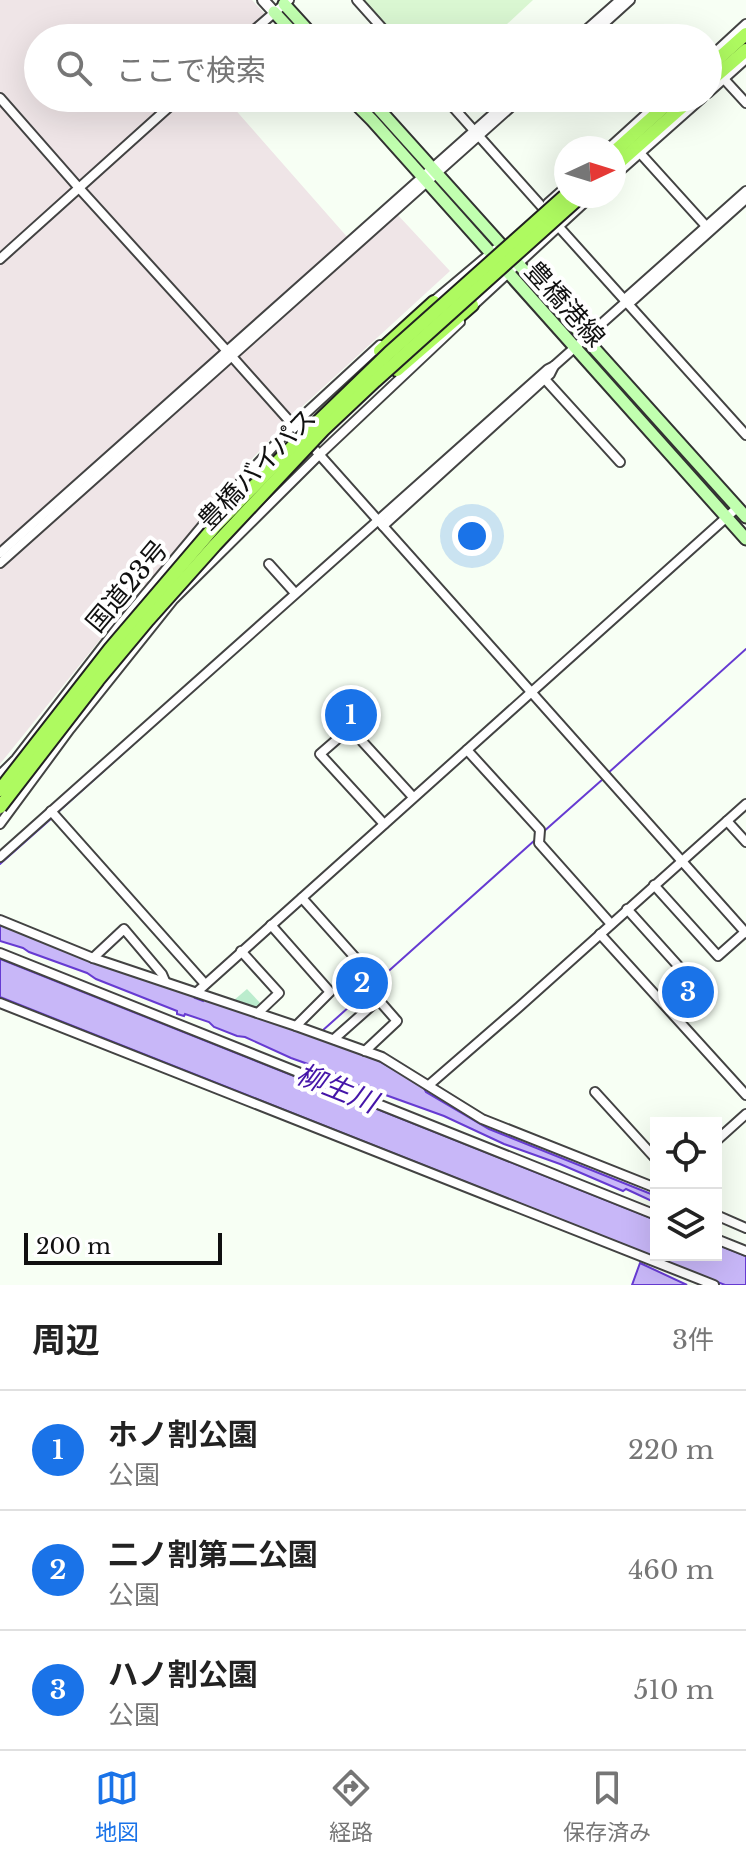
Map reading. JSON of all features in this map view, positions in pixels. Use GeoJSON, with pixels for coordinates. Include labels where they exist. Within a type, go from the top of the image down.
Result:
{"type":"FeatureCollection","features":[{"type":"Feature","properties":{"kind":"highway"},"geometry":{"type":"LineString","coordinates":[[722,55],[746,34]]}},
{"type":"Feature","properties":{"kind":"highway"},"geometry":{"type":"LineString","coordinates":[[722,71],[746,50]]}},
{"type":"Feature","properties":{"kind":"highway"},"geometry":{"type":"LineString","coordinates":[[626,141],[658,112]]}},
{"type":"Feature","properties":{"kind":"highway"},"geometry":{"type":"LineString","coordinates":[[626,156],[676,112]]}},
{"type":"Feature","properties":{"kind":"highway","name":"豊橋バイパス"},"geometry":{"type":"LineString","coordinates":[[0,790],[110,649],[215,526],[389,353],[554,206]]}},
{"type":"Feature","properties":{"kind":"highway","name":"豊橋バイパス"},"geometry":{"type":"LineString","coordinates":[[0,807],[108,668],[184,579],[323,430],[568,208]]}},
{"type":"Feature","properties":{"kind":"highway"},"geometry":{"type":"LineString","coordinates":[[215,526],[275,452],[434,302]]}},
{"type":"Feature","properties":{"kind":"highway"},"geometry":{"type":"LineString","coordinates":[[241,517],[397,370],[472,305]]}},
{"type":"Feature","properties":{"kind":"main road"},"geometry":{"type":"LineString","coordinates":[[285,1],[304,24]]}},
{"type":"Feature","properties":{"kind":"main road"},"geometry":{"type":"LineString","coordinates":[[274,12],[285,24]]}},
{"type":"Feature","properties":{"kind":"main road","name":"豊橋港線"},"geometry":{"type":"LineString","coordinates":[[364,112],[429,175]]}},
{"type":"Feature","properties":{"kind":"main road","name":"豊橋港線"},"geometry":{"type":"LineString","coordinates":[[380,112],[574,348],[746,539]]}},
{"type":"Feature","properties":{"kind":"main road","name":"豊橋港線"},"geometry":{"type":"LineString","coordinates":[[512,269],[585,338],[742,504],[746,517]]}},
{"type":"Feature","properties":{"kind":"street"},"geometry":{"type":"LineString","coordinates":[[263,0],[274,12]]}},
{"type":"Feature","properties":{"kind":"street"},"geometry":{"type":"LineString","coordinates":[[357,0],[378,24]]}},
{"type":"Feature","properties":{"kind":"street"},"geometry":{"type":"LineString","coordinates":[[615,10],[620,0]]}},
{"type":"Feature","properties":{"kind":"street"},"geometry":{"type":"LineString","coordinates":[[597,24],[630,0]]}},
{"type":"Feature","properties":{"kind":"street"},"geometry":{"type":"LineString","coordinates":[[261,24],[285,1]]}},
{"type":"Feature","properties":{"kind":"street"},"geometry":{"type":"LineString","coordinates":[[722,46],[746,24]]}},
{"type":"Feature","properties":{"kind":"street"},"geometry":{"type":"LineString","coordinates":[[746,59],[724,79],[746,103]]}},
{"type":"Feature","properties":{"kind":"street"},"geometry":{"type":"LineString","coordinates":[[0,98],[746,932],[718,956],[654,885]]}},
{"type":"Feature","properties":{"kind":"street"},"geometry":{"type":"LineString","coordinates":[[0,259],[163,112]]}},
{"type":"Feature","properties":{"kind":"street"},"geometry":{"type":"LineString","coordinates":[[457,112],[543,208]]}},
{"type":"Feature","properties":{"kind":"street"},"geometry":{"type":"LineString","coordinates":[[0,563],[46,517],[501,112]]}},
{"type":"Feature","properties":{"kind":"street"},"geometry":{"type":"LineString","coordinates":[[622,136],[649,112]]}},
{"type":"Feature","properties":{"kind":"street"},"geometry":{"type":"LineString","coordinates":[[626,165],[686,112]]}},
{"type":"Feature","properties":{"kind":"street"},"geometry":{"type":"LineString","coordinates":[[640,153],[709,226]]}},
{"type":"Feature","properties":{"kind":"street"},"geometry":{"type":"LineString","coordinates":[[726,212],[746,191]]}},
{"type":"Feature","properties":{"kind":"street"},"geometry":{"type":"LineString","coordinates":[[434,302],[554,198]]}},
{"type":"Feature","properties":{"kind":"street"},"geometry":{"type":"LineString","coordinates":[[0,857],[53,814],[295,593],[380,523],[482,432],[627,301],[627,297],[726,212],[746,199]]}},
{"type":"Feature","properties":{"kind":"street"},"geometry":{"type":"LineString","coordinates":[[0,824],[70,729],[173,600],[406,371],[454,329],[472,305],[577,208]]}},
{"type":"Feature","properties":{"kind":"street"},"geometry":{"type":"LineString","coordinates":[[558,226],[746,435]]}},
{"type":"Feature","properties":{"kind":"street","name":"国道23号"},"geometry":{"type":"LineString","coordinates":[[0,775],[219,506],[293,425],[416,311],[434,302]]}},
{"type":"Feature","properties":{"kind":"street"},"geometry":{"type":"LineString","coordinates":[[543,377],[620,462]]}},
{"type":"Feature","properties":{"kind":"street"},"geometry":{"type":"LineString","coordinates":[[197,992],[742,504]]}},
{"type":"Feature","properties":{"kind":"street"},"geometry":{"type":"LineString","coordinates":[[0,553],[46,517]]}},
{"type":"Feature","properties":{"kind":"street"},"geometry":{"type":"LineString","coordinates":[[269,564],[295,593]]}},
{"type":"Feature","properties":{"kind":"street"},"geometry":{"type":"LineString","coordinates":[[166,570],[186,587]]}},
{"type":"Feature","properties":{"kind":"street"},"geometry":{"type":"LineString","coordinates":[[50,714],[70,729]]}},
{"type":"Feature","properties":{"kind":"street"},"geometry":{"type":"LineString","coordinates":[[384,824],[320,754],[350,728],[413,797]]}},
{"type":"Feature","properties":{"kind":"street"},"geometry":{"type":"LineString","coordinates":[[467,750],[540,830],[539,843],[611,924]]}},
{"type":"Feature","properties":{"kind":"street"},"geometry":{"type":"LineString","coordinates":[[429,1085],[746,804]]}},
{"type":"Feature","properties":{"kind":"street"},"geometry":{"type":"LineString","coordinates":[[53,814],[205,984]]}},
{"type":"Feature","properties":{"kind":"street"},"geometry":{"type":"LineString","coordinates":[[727,821],[746,842]]}},
{"type":"Feature","properties":{"kind":"street"},"geometry":{"type":"LineString","coordinates":[[302,898],[368,972],[369,988],[397,1021],[365,1051]]}},
{"type":"Feature","properties":{"kind":"street"},"geometry":{"type":"LineString","coordinates":[[627,909],[690,979],[663,1003]]}},
{"type":"Feature","properties":{"kind":"street"},"geometry":{"type":"LineString","coordinates":[[0,920],[93,958],[382,1057],[482,1119],[650,1186]]}},
{"type":"Feature","properties":{"kind":"street"},"geometry":{"type":"LineString","coordinates":[[271,925],[330,992],[296,1026]]}},
{"type":"Feature","properties":{"kind":"street"},"geometry":{"type":"LineString","coordinates":[[93,958],[124,929],[165,981]]}},
{"type":"Feature","properties":{"kind":"street"},"geometry":{"type":"LineString","coordinates":[[600,934],[746,1095]]}},
{"type":"Feature","properties":{"kind":"street"},"geometry":{"type":"LineString","coordinates":[[241,951],[279,993],[258,1013]]}},
{"type":"Feature","properties":{"kind":"street"},"geometry":{"type":"LineString","coordinates":[[0,953],[650,1213]]}},
{"type":"Feature","properties":{"kind":"street"},"geometry":{"type":"LineString","coordinates":[[334,1039],[378,1000]]}},
{"type":"Feature","properties":{"kind":"street"},"geometry":{"type":"LineString","coordinates":[[0,1003],[714,1285]]}},
{"type":"Feature","properties":{"kind":"street"},"geometry":{"type":"LineString","coordinates":[[595,1092],[650,1152]]}},
{"type":"Feature","properties":{"kind":"street"},"geometry":{"type":"LineString","coordinates":[[722,1136],[746,1114]]}},
{"type":"Feature","properties":{"kind":"street"},"geometry":{"type":"LineString","coordinates":[[722,1218],[746,1228]]}},
{"type":"Feature","properties":{"kind":"street"},"geometry":{"type":"LineString","coordinates":[[722,1241],[746,1251]]}},
{"type":"Feature","properties":{"kind":"shaded area"},"geometry":{"type":"Polygon","coordinates":[[[0,0],[252,0],[265,14],[254,24],[24,24],[24,112],[237,112],[356,247],[396,213],[450,271],[294,414],[249,462],[0,764],[0,0]]]}},
{"type":"Feature","properties":{"kind":"shaded area"},"geometry":{"type":"Polygon","coordinates":[[[0,924],[203,1001],[294,1029],[377,1060],[489,1129],[650,1194],[650,1200],[504,1144],[444,1116],[344,1080],[336,1074],[214,1027],[209,1022],[177,1014],[177,1011],[87,973],[0,941],[0,924]]]}},
{"type":"Feature","properties":{"kind":"shaded area"},"geometry":{"type":"Polygon","coordinates":[[[0,959],[650,1218],[650,1255],[0,997],[0,959]]]}},
{"type":"Feature","properties":{"kind":"shaded area"},"geometry":{"type":"Polygon","coordinates":[[[722,1246],[746,1256],[746,1285],[725,1285],[665,1261],[722,1261],[722,1246]]]}},
{"type":"Feature","properties":{"kind":"shaded area"},"geometry":{"type":"Polygon","coordinates":[[[640,1263],[687,1285],[632,1285],[640,1263]]]}},
{"type":"Feature","properties":{"kind":"green space"},"geometry":{"type":"Polygon","coordinates":[[[361,0],[533,0],[507,24],[382,24],[361,0]]]}},
{"type":"Feature","properties":{"kind":"green space"},"geometry":{"type":"Polygon","coordinates":[[[354,703],[362,712],[347,726],[339,718],[354,703]]]}},
{"type":"Feature","properties":{"kind":"green space"},"geometry":{"type":"Polygon","coordinates":[[[247,989],[262,1005],[258,1008],[233,1001],[247,989]]]}},
{"type":"Feature","properties":{"kind":"waterway"},"geometry":{"type":"LineString","coordinates":[[58,812],[264,627]]}},
{"type":"Feature","properties":{"kind":"waterway"},"geometry":{"type":"LineString","coordinates":[[607,774],[746,649]]}},
{"type":"Feature","properties":{"kind":"waterway"},"geometry":{"type":"LineString","coordinates":[[542,833],[603,779]]}},
{"type":"Feature","properties":{"kind":"waterway"},"geometry":{"type":"LineString","coordinates":[[0,864],[53,817]]}},
{"type":"Feature","properties":{"kind":"waterway"},"geometry":{"type":"LineString","coordinates":[[373,985],[535,840]]}},
{"type":"Feature","properties":{"kind":"waterway"},"geometry":{"type":"LineString","coordinates":[[322,1031],[368,990]]}},
{"type":"Feature","properties":{"kind":"place","name":"ホノ割公園"},"geometry":{"type":"Point","coordinates":[351,715]}},
{"type":"Feature","properties":{"kind":"place","name":"二ノ割第二公園"},"geometry":{"type":"Point","coordinates":[362,983]}},
{"type":"Feature","properties":{"kind":"place","name":"ハノ割公園"},"geometry":{"type":"Point","coordinates":[688,992]}},
{"type":"Feature","properties":{"kind":"water label","name":"柳生川"},"geometry":{"type":"Point","coordinates":[337,1088]}}]}
